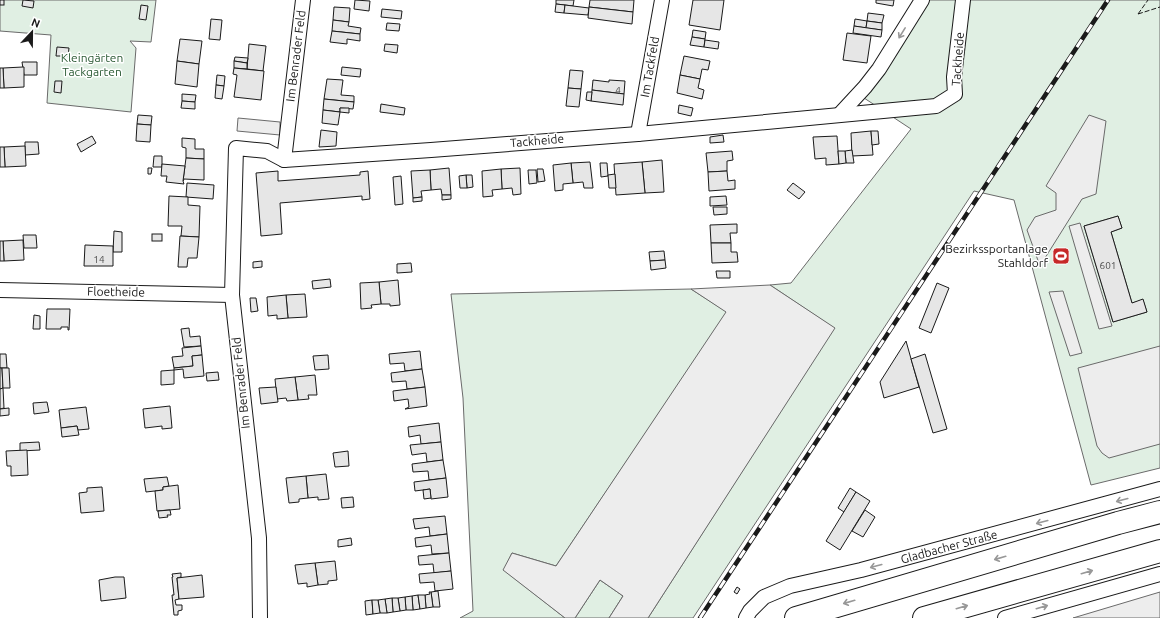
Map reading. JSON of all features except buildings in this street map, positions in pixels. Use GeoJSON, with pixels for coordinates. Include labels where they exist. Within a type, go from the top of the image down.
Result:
{"type":"FeatureCollection","features":[{"type":"Feature","properties":{"kind":"main road","name":"Gladbacher Straße"},"geometry":{"type":"LineString","coordinates":[[796,618],[1160,512]]}},
{"type":"Feature","properties":{"kind":"main road"},"geometry":{"type":"LineString","coordinates":[[924,618],[1155,552]]}},
{"type":"Feature","properties":{"kind":"street","name":"Im Benrader Feld"},"geometry":{"type":"LineString","coordinates":[[260,618],[259,538],[232,295],[236,148],[267,151],[284,160],[303,0]]}},
{"type":"Feature","properties":{"kind":"street","name":"Im Tackfeld"},"geometry":{"type":"LineString","coordinates":[[638,134],[662,0]]}},
{"type":"Feature","properties":{"kind":"street"},"geometry":{"type":"LineString","coordinates":[[840,114],[866,87],[879,69],[922,0]]}},
{"type":"Feature","properties":{"kind":"street","name":"Tackheide"},"geometry":{"type":"LineString","coordinates":[[284,160],[638,134],[936,106],[956,94],[954,76],[963,0]]}},
{"type":"Feature","properties":{"kind":"street","name":"Floetheide"},"geometry":{"type":"LineString","coordinates":[[0,290],[232,295]]}},
{"type":"Feature","properties":{"kind":"street","name":"Gladbacher Straße"},"geometry":{"type":"LineString","coordinates":[[746,618],[750,611],[764,597],[790,586],[861,570],[1160,489]]}},
{"type":"Feature","properties":{"kind":"street"},"geometry":{"type":"LineString","coordinates":[[1005,618],[1160,574]]}},
{"type":"Feature","properties":{"kind":"green space","name":"Kleingärten Tackgarten"},"geometry":{"type":"Polygon","coordinates":[[[0,0],[156,0],[151,42],[130,41],[136,48],[131,112],[47,103],[51,35],[0,31],[0,0]]]}},
{"type":"Feature","properties":{"kind":"green space"},"geometry":{"type":"Polygon","coordinates":[[[923,0],[1160,0],[1160,468],[1091,485],[1014,200],[974,191],[693,618],[648,618],[834,328],[770,285],[791,283],[911,129],[858,94],[923,0]],[[1118,216],[1084,226],[1113,322],[1147,312],[1143,300],[1132,303],[1111,232],[1122,228],[1118,216]]]}},
{"type":"Feature","properties":{"kind":"green space"},"geometry":{"type":"Polygon","coordinates":[[[691,289],[727,312],[556,566],[512,553],[504,570],[565,618],[460,618],[473,611],[463,398],[451,294],[691,289]]]}},
{"type":"Feature","properties":{"kind":"green space"},"geometry":{"type":"Polygon","coordinates":[[[600,580],[623,596],[609,618],[575,618],[600,580]]]}},
{"type":"Feature","properties":{"kind":"shaded area"},"geometry":{"type":"Polygon","coordinates":[[[1089,115],[1106,121],[1096,194],[1082,199],[1040,266],[1027,230],[1035,217],[1056,210],[1056,193],[1046,186],[1089,115]]]}},
{"type":"Feature","properties":{"kind":"shaded area"},"geometry":{"type":"Polygon","coordinates":[[[238,118],[280,122],[280,135],[237,131],[238,118]]]}},
{"type":"Feature","properties":{"kind":"shaded area"},"geometry":{"type":"Polygon","coordinates":[[[1080,223],[1112,326],[1099,329],[1069,226],[1080,223]]]}},
{"type":"Feature","properties":{"kind":"shaded area"},"geometry":{"type":"Polygon","coordinates":[[[770,285],[835,328],[648,618],[609,618],[623,596],[600,580],[575,618],[565,618],[503,570],[512,553],[556,566],[726,312],[691,289],[770,285]]]}},
{"type":"Feature","properties":{"kind":"shaded area"},"geometry":{"type":"Polygon","coordinates":[[[1063,291],[1082,353],[1070,356],[1049,292],[1063,291]]]}},
{"type":"Feature","properties":{"kind":"shaded area"},"geometry":{"type":"Polygon","coordinates":[[[1160,346],[1160,444],[1109,458],[1102,453],[1097,446],[1078,368],[1160,346]]]}},
{"type":"Feature","properties":{"kind":"shaded area"},"geometry":{"type":"Polygon","coordinates":[[[1160,592],[1160,618],[1073,618],[1160,592]]]}},
{"type":"Feature","properties":{"kind":"railway"},"geometry":{"type":"LineString","coordinates":[[700,618],[1108,0]]}},
{"type":"Feature","properties":{"kind":"fence"},"geometry":{"type":"LineString","coordinates":[[1138,14],[1148,0]]}},
{"type":"Feature","properties":{"kind":"fence"},"geometry":{"type":"LineString","coordinates":[[1138,14],[1160,7]]}},
{"type":"Feature","properties":{"kind":"place","name":"Bezirkssportanlage Stahldorf"},"geometry":{"type":"Point","coordinates":[1061,256]}}]}
